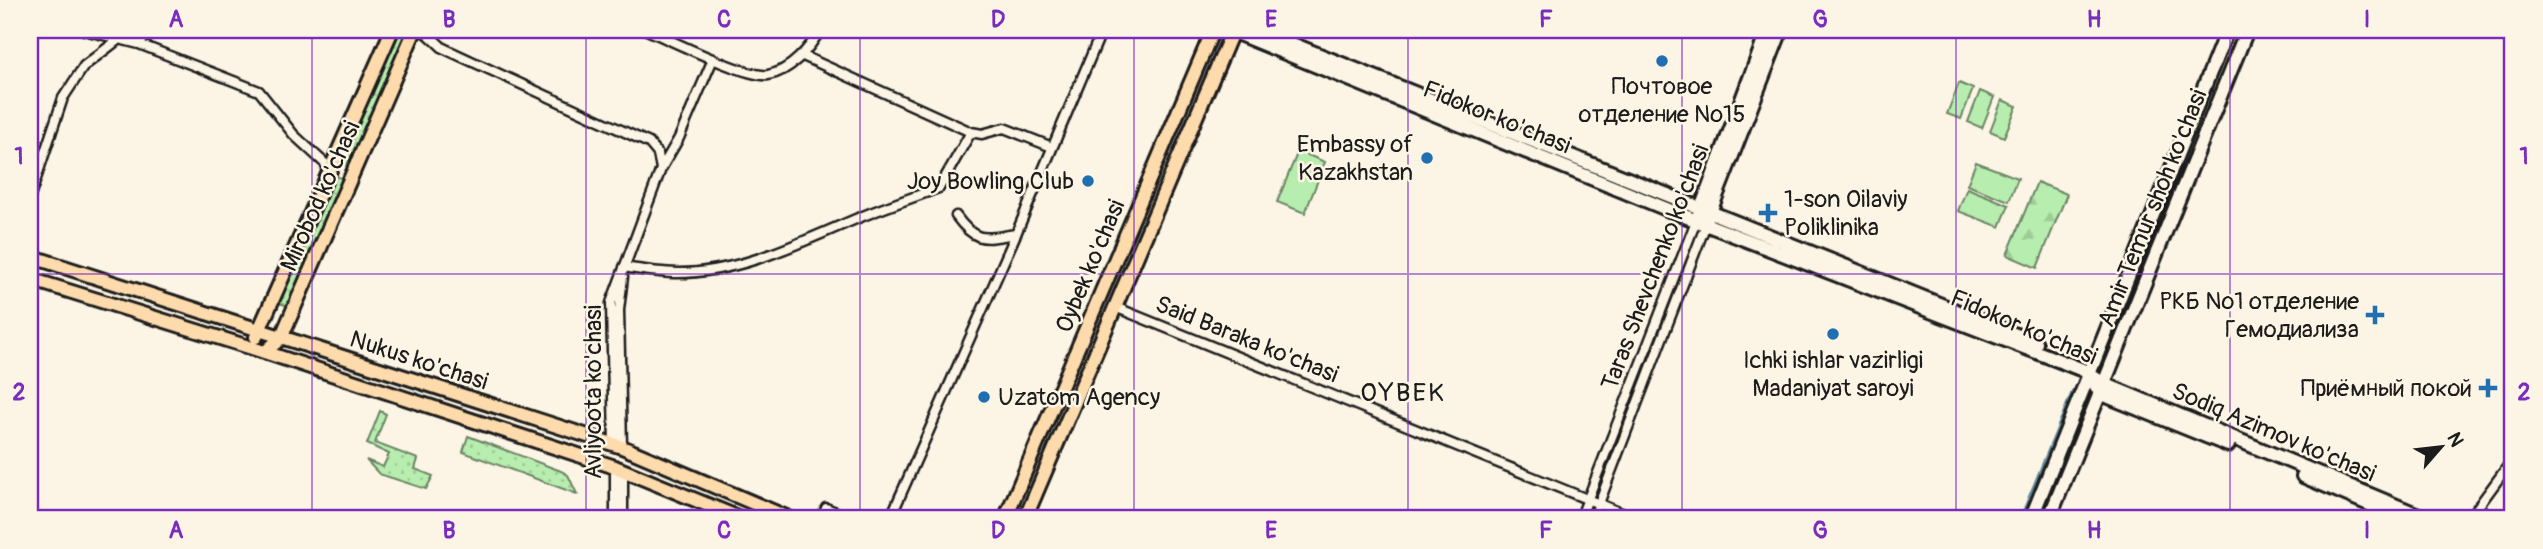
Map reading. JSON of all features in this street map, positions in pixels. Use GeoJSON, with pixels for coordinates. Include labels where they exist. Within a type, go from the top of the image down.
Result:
{"type":"FeatureCollection","features":[{"type":"Feature","properties":{"kind":"main road","name":"Mirobod ko'chasi"},"geometry":{"type":"LineString","coordinates":[[252,348],[392,30]]}},
{"type":"Feature","properties":{"kind":"main road","name":"Mirobod ko'chasi"},"geometry":{"type":"LineString","coordinates":[[265,352],[281,338],[417,30]]}},
{"type":"Feature","properties":{"kind":"main road","name":"Oybek ko'chasi"},"geometry":{"type":"LineString","coordinates":[[1005,519],[1213,30]]}},
{"type":"Feature","properties":{"kind":"main road","name":"Fidokor ko'chasi"},"geometry":{"type":"LineString","coordinates":[[1257,30],[1703,216],[2060,361],[2090,370],[2102,388]]}},
{"type":"Feature","properties":{"kind":"main road","name":"Taras Shevchenko ko'chasi"},"geometry":{"type":"LineString","coordinates":[[1703,216],[1768,30]]}},
{"type":"Feature","properties":{"kind":"main road","name":"Taras Shevchenko ko'chasi"},"geometry":{"type":"LineString","coordinates":[[1703,216],[1781,30]]}},
{"type":"Feature","properties":{"kind":"main road","name":"Amir Temur shoh ko'chasi"},"geometry":{"type":"LineString","coordinates":[[2031,519],[2227,30]]}},
{"type":"Feature","properties":{"kind":"main road","name":"Amir Temur shoh ko'chasi"},"geometry":{"type":"LineString","coordinates":[[2049,519],[2247,30]]}},
{"type":"Feature","properties":{"kind":"main road","name":"Oybek ko'chasi"},"geometry":{"type":"LineString","coordinates":[[1025,519],[1231,31]]}},
{"type":"Feature","properties":{"kind":"main road","name":"Fidokor ko'chasi"},"geometry":{"type":"LineString","coordinates":[[1231,31],[1703,216]]}},
{"type":"Feature","properties":{"kind":"main road","name":"Nukus ko'chasi"},"geometry":{"type":"LineString","coordinates":[[30,256],[618,446],[791,519]]}},
{"type":"Feature","properties":{"kind":"main road","name":"Nukus ko'chasi"},"geometry":{"type":"LineString","coordinates":[[30,279],[265,352],[619,469],[741,519]]}},
{"type":"Feature","properties":{"kind":"main road"},"geometry":{"type":"LineString","coordinates":[[258,331],[265,352]]}},
{"type":"Feature","properties":{"kind":"main road","name":"Sodiq Azimov ko'chasi"},"geometry":{"type":"LineString","coordinates":[[2102,388],[2382,505],[2428,519]]}},
{"type":"Feature","properties":{"kind":"main road","name":"Avliyoota ko'chasi"},"geometry":{"type":"LineString","coordinates":[[618,446],[619,469]]}},
{"type":"Feature","properties":{"kind":"main road","name":"Sodiq Azimov ko'chasi"},"geometry":{"type":"LineString","coordinates":[[2382,505],[2404,519]]}},
{"type":"Feature","properties":{"kind":"street"},"geometry":{"type":"LineString","coordinates":[[84,30],[139,44],[259,91],[293,135],[331,169]]}},
{"type":"Feature","properties":{"kind":"street"},"geometry":{"type":"LineString","coordinates":[[139,44],[148,30]]}},
{"type":"Feature","properties":{"kind":"street"},"geometry":{"type":"LineString","coordinates":[[417,30],[428,34],[443,48],[649,143],[664,147],[677,142]]}},
{"type":"Feature","properties":{"kind":"street"},"geometry":{"type":"LineString","coordinates":[[647,30],[754,74],[767,75],[780,71],[801,55],[820,30]]}},
{"type":"Feature","properties":{"kind":"street"},"geometry":{"type":"LineString","coordinates":[[890,519],[1016,234],[1102,30]]}},
{"type":"Feature","properties":{"kind":"street"},"geometry":{"type":"LineString","coordinates":[[30,197],[63,98],[84,66],[119,39]]}},
{"type":"Feature","properties":{"kind":"street"},"geometry":{"type":"LineString","coordinates":[[801,55],[971,132],[982,134],[1004,128],[1052,147]]}},
{"type":"Feature","properties":{"kind":"street","name":"Avliyoota ko'chasi"},"geometry":{"type":"LineString","coordinates":[[618,446],[619,310],[624,267],[661,169],[677,142],[713,58]]}},
{"type":"Feature","properties":{"kind":"street"},"geometry":{"type":"LineString","coordinates":[[624,267],[679,273],[708,270],[798,244],[865,215],[939,188],[971,132]]}},
{"type":"Feature","properties":{"kind":"street"},"geometry":{"type":"LineString","coordinates":[[649,143],[658,154],[661,169]]}},
{"type":"Feature","properties":{"kind":"street"},"geometry":{"type":"LineString","coordinates":[[956,216],[965,229],[987,239],[1016,234]]}},
{"type":"Feature","properties":{"kind":"street","name":"Taras Shevchenko ko'chasi"},"geometry":{"type":"LineString","coordinates":[[1580,519],[1703,216]]}},
{"type":"Feature","properties":{"kind":"street","name":"Taras Shevchenko ko'chasi"},"geometry":{"type":"LineString","coordinates":[[1593,519],[1703,216]]}},
{"type":"Feature","properties":{"kind":"street","name":"Said Baraka ko'chasi"},"geometry":{"type":"LineString","coordinates":[[1115,307],[1636,519]]}},
{"type":"Feature","properties":{"kind":"street"},"geometry":{"type":"LineString","coordinates":[[2469,519],[2513,459]]}},
{"type":"Feature","properties":{"kind":"street","name":"Avliyoota ko'chasi"},"geometry":{"type":"LineString","coordinates":[[615,519],[619,469]]}},
{"type":"Feature","properties":{"kind":"street","name":"Avliyoota ko'chasi"},"geometry":{"type":"LineString","coordinates":[[619,469],[623,519]]}},
{"type":"Feature","properties":{"kind":"street"},"geometry":{"type":"LineString","coordinates":[[822,519],[826,508],[853,519]]}},
{"type":"Feature","properties":{"kind":"green space"},"geometry":{"type":"Polygon","coordinates":[[[397,30],[407,30],[349,167],[340,163],[397,30]]]}},
{"type":"Feature","properties":{"kind":"green space"},"geometry":{"type":"Polygon","coordinates":[[[1959,83],[1973,89],[1961,119],[1947,114],[1959,83]]]}},
{"type":"Feature","properties":{"kind":"green space"},"geometry":{"type":"Polygon","coordinates":[[[1980,91],[1994,97],[1982,128],[1968,122],[1980,91]]]}},
{"type":"Feature","properties":{"kind":"green space"},"geometry":{"type":"Polygon","coordinates":[[[2002,100],[2017,106],[2004,137],[1990,131],[2002,100]]]}},
{"type":"Feature","properties":{"kind":"green space"},"geometry":{"type":"Polygon","coordinates":[[[1298,151],[1325,162],[1305,213],[1277,202],[1298,151]]]}},
{"type":"Feature","properties":{"kind":"green space"},"geometry":{"type":"Polygon","coordinates":[[[1976,162],[2018,178],[2009,201],[1967,185],[1976,162]]]}},
{"type":"Feature","properties":{"kind":"green space"},"geometry":{"type":"Polygon","coordinates":[[[334,175],[343,179],[289,306],[279,303],[334,175]]]}},
{"type":"Feature","properties":{"kind":"green space"},"geometry":{"type":"Polygon","coordinates":[[[2037,182],[2067,194],[2037,268],[2007,255],[2037,182]]]}},
{"type":"Feature","properties":{"kind":"green space"},"geometry":{"type":"Polygon","coordinates":[[[1967,188],[2009,205],[2000,227],[1958,211],[1967,188]]]}},
{"type":"Feature","properties":{"kind":"green space"},"geometry":{"type":"Polygon","coordinates":[[[380,411],[386,414],[375,443],[418,459],[415,469],[433,476],[426,489],[379,474],[366,460],[383,467],[389,454],[367,444],[380,411]]]}},
{"type":"Feature","properties":{"kind":"green space"},"geometry":{"type":"Polygon","coordinates":[[[468,436],[561,471],[568,475],[577,494],[463,452],[468,436]]]}},
{"type":"Feature","properties":{"kind":"waterway"},"geometry":{"type":"LineString","coordinates":[[2020,519],[2073,390]]}},
{"type":"Feature","properties":{"kind":"place","name":"Почтовое отделение №15"},"geometry":{"type":"Point","coordinates":[1662,61]}},
{"type":"Feature","properties":{"kind":"place","name":"Embassy of Kazakhstan"},"geometry":{"type":"Point","coordinates":[1427,158]}},
{"type":"Feature","properties":{"kind":"place","name":"Joy Bowling Club"},"geometry":{"type":"Point","coordinates":[1088,181]}},
{"type":"Feature","properties":{"kind":"place","name":"1-son Oilaviy Poliklinika"},"geometry":{"type":"Point","coordinates":[1768,213]}},
{"type":"Feature","properties":{"kind":"place","name":"РКБ №1 отделение Гемодиализа"},"geometry":{"type":"Point","coordinates":[2375,315]}},
{"type":"Feature","properties":{"kind":"place","name":"Ichki ishlar vazirligi Madaniyat saroyi"},"geometry":{"type":"Point","coordinates":[1833,334]}},
{"type":"Feature","properties":{"kind":"place","name":"Приёмный покой"},"geometry":{"type":"Point","coordinates":[2488,388]}},
{"type":"Feature","properties":{"kind":"place","name":"Uzatom Agency"},"geometry":{"type":"Point","coordinates":[984,397]}},
{"type":"Feature","properties":{"kind":"district","name":"OYBEK"},"geometry":{"type":"Point","coordinates":[1403,392]}}]}
